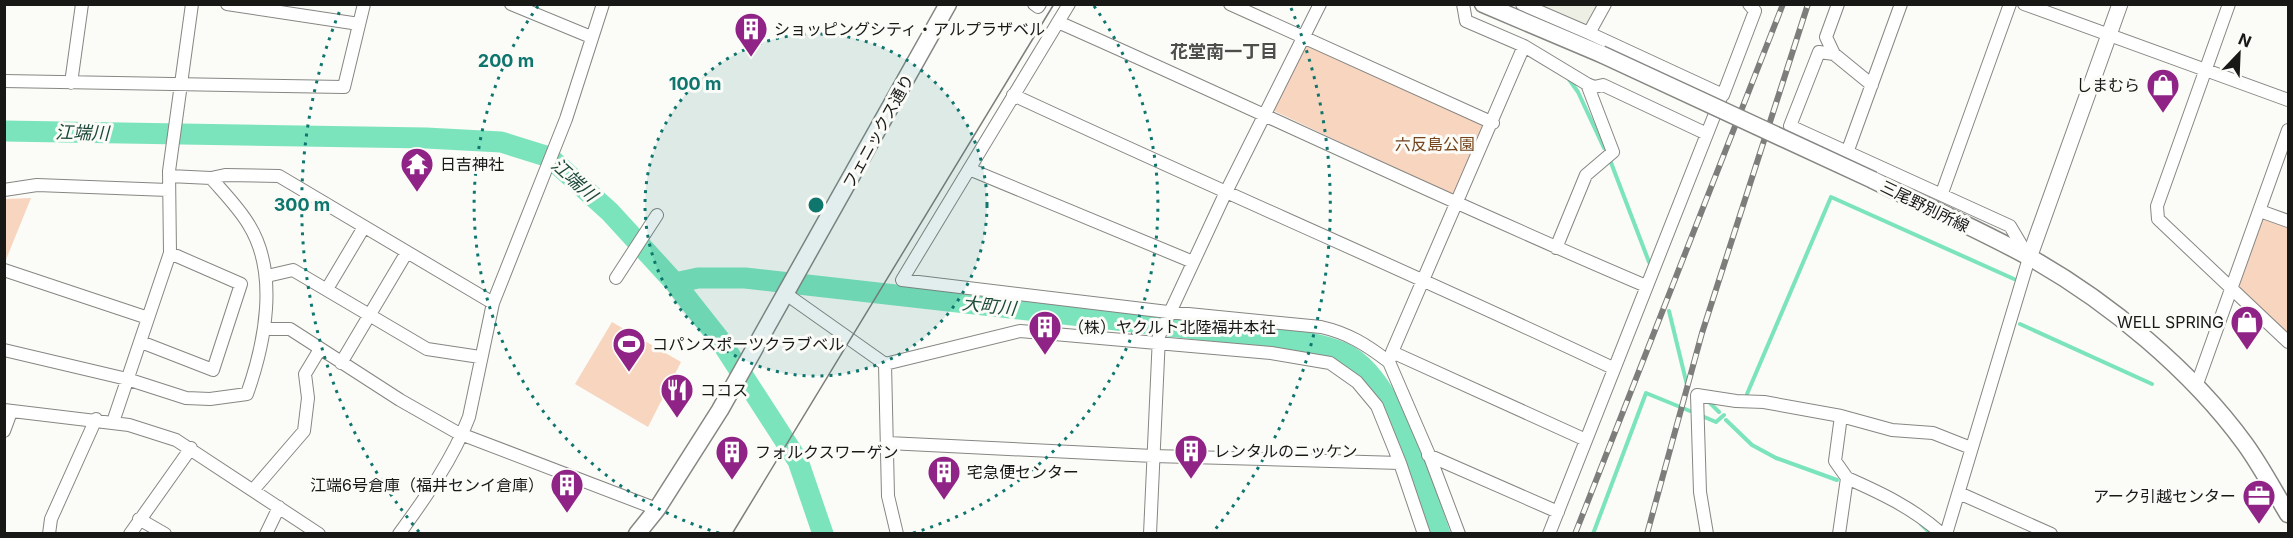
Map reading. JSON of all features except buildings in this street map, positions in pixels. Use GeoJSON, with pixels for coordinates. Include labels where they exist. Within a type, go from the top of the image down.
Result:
{"type":"FeatureCollection","features":[{"type":"Feature","properties":{"kind":"main road","name":"フェニックス通り"},"geometry":{"type":"LineString","coordinates":[[637,534],[657,509],[720,410],[948,4]]}},
{"type":"Feature","properties":{"kind":"main road","name":"三尾野別所線"},"geometry":{"type":"LineString","coordinates":[[1484,4],[1602,54],[1873,180],[2029,258],[2085,292],[2137,333],[2196,387],[2245,444],[2289,514]]}},
{"type":"Feature","properties":{"kind":"street"},"geometry":{"type":"LineString","coordinates":[[71,83],[82,4]]}},
{"type":"Feature","properties":{"kind":"street"},"geometry":{"type":"LineString","coordinates":[[113,422],[170,253],[169,176],[192,4]]}},
{"type":"Feature","properties":{"kind":"street"},"geometry":{"type":"LineString","coordinates":[[227,4],[359,24]]}},
{"type":"Feature","properties":{"kind":"street"},"geometry":{"type":"LineString","coordinates":[[4,81],[179,90],[344,87],[364,4]]}},
{"type":"Feature","properties":{"kind":"street"},"geometry":{"type":"LineString","coordinates":[[511,4],[591,37]]}},
{"type":"Feature","properties":{"kind":"street"},"geometry":{"type":"LineString","coordinates":[[399,534],[422,502],[463,434],[473,399],[493,303],[564,124],[603,4]]}},
{"type":"Feature","properties":{"kind":"street"},"geometry":{"type":"LineString","coordinates":[[1034,4],[1038,7],[1040,4]]}},
{"type":"Feature","properties":{"kind":"street"},"geometry":{"type":"LineString","coordinates":[[1069,4],[902,280],[1167,315],[1341,332],[1390,357],[1586,440]]}},
{"type":"Feature","properties":{"kind":"street"},"geometry":{"type":"LineString","coordinates":[[1230,4],[1493,123]]}},
{"type":"Feature","properties":{"kind":"street"},"geometry":{"type":"LineString","coordinates":[[1150,534],[1158,339],[1167,315],[1225,194],[1320,4]]}},
{"type":"Feature","properties":{"kind":"street"},"geometry":{"type":"LineString","coordinates":[[1463,4],[1466,21],[1524,46],[1587,84],[1594,87],[1603,85],[1707,134]]}},
{"type":"Feature","properties":{"kind":"street"},"geometry":{"type":"LineString","coordinates":[[1522,4],[1723,95]]}},
{"type":"Feature","properties":{"kind":"street"},"geometry":{"type":"LineString","coordinates":[[1589,33],[1605,4]]}},
{"type":"Feature","properties":{"kind":"street"},"geometry":{"type":"LineString","coordinates":[[1549,534],[1755,11],[1749,4]]}},
{"type":"Feature","properties":{"kind":"street"},"geometry":{"type":"LineString","coordinates":[[1838,4],[1826,37],[1834,54],[1872,84]]}},
{"type":"Feature","properties":{"kind":"street"},"geometry":{"type":"LineString","coordinates":[[1848,150],[1901,4]]}},
{"type":"Feature","properties":{"kind":"street"},"geometry":{"type":"LineString","coordinates":[[1942,193],[2010,4]]}},
{"type":"Feature","properties":{"kind":"street"},"geometry":{"type":"LineString","coordinates":[[2024,4],[2289,100]]}},
{"type":"Feature","properties":{"kind":"street"},"geometry":{"type":"LineString","coordinates":[[1946,534],[2029,258],[2120,4]]}},
{"type":"Feature","properties":{"kind":"street"},"geometry":{"type":"LineString","coordinates":[[2229,4],[2157,206],[2158,219],[2289,342]]}},
{"type":"Feature","properties":{"kind":"street"},"geometry":{"type":"LineString","coordinates":[[1058,22],[1457,204],[1646,286]]}},
{"type":"Feature","properties":{"kind":"street"},"geometry":{"type":"LineString","coordinates":[[1459,534],[1390,357],[1493,123],[1524,46]]}},
{"type":"Feature","properties":{"kind":"street"},"geometry":{"type":"LineString","coordinates":[[1834,54],[1819,52],[1790,126],[1848,150],[2010,226],[2029,258]]}},
{"type":"Feature","properties":{"kind":"street"},"geometry":{"type":"LineString","coordinates":[[1556,248],[1586,175],[1613,152],[1587,84]]}},
{"type":"Feature","properties":{"kind":"street"},"geometry":{"type":"LineString","coordinates":[[1014,95],[1225,194],[1424,279],[1613,368]]}},
{"type":"Feature","properties":{"kind":"street"},"geometry":{"type":"LineString","coordinates":[[2196,387],[2289,130]]}},
{"type":"Feature","properties":{"kind":"street"},"geometry":{"type":"LineString","coordinates":[[969,169],[1193,262]]}},
{"type":"Feature","properties":{"kind":"street"},"geometry":{"type":"LineString","coordinates":[[169,176],[211,178],[225,175],[279,176],[493,303]]}},
{"type":"Feature","properties":{"kind":"street"},"geometry":{"type":"LineString","coordinates":[[4,350],[127,379],[186,398],[210,399],[247,394],[264,329],[267,276],[250,225],[211,178]]}},
{"type":"Feature","properties":{"kind":"street"},"geometry":{"type":"LineString","coordinates":[[4,190],[37,185],[168,190]]}},
{"type":"Feature","properties":{"kind":"street"},"geometry":{"type":"LineString","coordinates":[[2260,211],[2289,221]]}},
{"type":"Feature","properties":{"kind":"street"},"geometry":{"type":"LineString","coordinates":[[616,278],[657,215]]}},
{"type":"Feature","properties":{"kind":"street"},"geometry":{"type":"LineString","coordinates":[[327,289],[364,227]]}},
{"type":"Feature","properties":{"kind":"street"},"geometry":{"type":"LineString","coordinates":[[341,363],[406,252]]}},
{"type":"Feature","properties":{"kind":"street"},"geometry":{"type":"LineString","coordinates":[[141,342],[213,370],[241,284],[170,253]]}},
{"type":"Feature","properties":{"kind":"street"},"geometry":{"type":"LineString","coordinates":[[4,270],[148,318]]}},
{"type":"Feature","properties":{"kind":"street"},"geometry":{"type":"LineString","coordinates":[[267,276],[293,270],[427,348],[480,357]]}},
{"type":"Feature","properties":{"kind":"street"},"geometry":{"type":"LineString","coordinates":[[786,294],[885,364],[1020,331],[1158,339],[1330,363],[1344,371],[1368,393],[1377,406],[1400,463],[1424,534]]}},
{"type":"Feature","properties":{"kind":"street"},"geometry":{"type":"LineString","coordinates":[[264,329],[290,329],[400,400],[463,434],[657,509]]}},
{"type":"Feature","properties":{"kind":"street"},"geometry":{"type":"LineString","coordinates":[[254,489],[304,431],[308,398],[305,374],[320,349]]}},
{"type":"Feature","properties":{"kind":"street"},"geometry":{"type":"LineString","coordinates":[[885,364],[888,496],[897,534]]}},
{"type":"Feature","properties":{"kind":"street"},"geometry":{"type":"LineString","coordinates":[[1707,534],[1700,492],[1697,394],[1736,401],[1764,402],[1841,416],[1892,430],[1933,433],[1971,448]]}},
{"type":"Feature","properties":{"kind":"street"},"geometry":{"type":"LineString","coordinates":[[4,431],[8,411],[96,419],[176,440],[254,489],[319,534]]}},
{"type":"Feature","properties":{"kind":"street"},"geometry":{"type":"LineString","coordinates":[[1841,416],[1835,460],[1847,478],[1913,511],[1942,534]]}},
{"type":"Feature","properties":{"kind":"street"},"geometry":{"type":"LineString","coordinates":[[49,534],[51,519],[96,419]]}},
{"type":"Feature","properties":{"kind":"street"},"geometry":{"type":"LineString","coordinates":[[888,443],[1153,456],[1400,463]]}},
{"type":"Feature","properties":{"kind":"street"},"geometry":{"type":"LineString","coordinates":[[130,534],[191,448]]}},
{"type":"Feature","properties":{"kind":"street"},"geometry":{"type":"LineString","coordinates":[[1428,455],[1558,512]]}},
{"type":"Feature","properties":{"kind":"street"},"geometry":{"type":"LineString","coordinates":[[1839,534],[1847,478]]}},
{"type":"Feature","properties":{"kind":"street"},"geometry":{"type":"LineString","coordinates":[[1959,492],[2051,534]]}},
{"type":"Feature","properties":{"kind":"street"},"geometry":{"type":"LineString","coordinates":[[266,534],[279,507]]}},
{"type":"Feature","properties":{"kind":"street"},"geometry":{"type":"LineString","coordinates":[[139,519],[165,534]]}},
{"type":"Feature","properties":{"kind":"shaded area"},"geometry":{"type":"Polygon","coordinates":[[[1532,5],[1601,5],[1588,28],[1532,5]]]}},
{"type":"Feature","properties":{"kind":"green space","name":"六反島公園"},"geometry":{"type":"Polygon","coordinates":[[[1306,43],[1486,124],[1455,196],[1272,110],[1306,43]]]}},
{"type":"Feature","properties":{"kind":"green space"},"geometry":{"type":"Polygon","coordinates":[[[31,198],[5,262],[5,199],[31,198]]]}},
{"type":"Feature","properties":{"kind":"green space"},"geometry":{"type":"Polygon","coordinates":[[[2262,217],[2288,226],[2288,337],[2237,288],[2262,217]]]}},
{"type":"Feature","properties":{"kind":"green space","name":"コパンスポーツクラブベル"},"geometry":{"type":"Polygon","coordinates":[[[612,322],[681,362],[648,427],[575,384],[612,322]]]}},
{"type":"Feature","properties":{"kind":"waterway"},"geometry":{"type":"LineString","coordinates":[[1568,78],[1578,92],[1604,148]]}},
{"type":"Feature","properties":{"kind":"waterway","name":"江端川"},"geometry":{"type":"LineString","coordinates":[[4,131],[426,138],[501,142],[549,157],[610,212],[675,283],[720,340],[798,461],[823,534]]}},
{"type":"Feature","properties":{"kind":"waterway"},"geometry":{"type":"LineString","coordinates":[[1610,160],[1649,262]]}},
{"type":"Feature","properties":{"kind":"waterway"},"geometry":{"type":"LineString","coordinates":[[1747,394],[1831,197],[2014,279]]}},
{"type":"Feature","properties":{"kind":"waterway","name":"大町川"},"geometry":{"type":"LineString","coordinates":[[675,283],[698,278],[745,278],[1301,341],[1332,349],[1349,356],[1366,370],[1394,411],[1416,462],[1440,534]]}},
{"type":"Feature","properties":{"kind":"waterway"},"geometry":{"type":"LineString","coordinates":[[1669,311],[1687,385]]}},
{"type":"Feature","properties":{"kind":"waterway"},"geometry":{"type":"LineString","coordinates":[[2020,324],[2152,384]]}},
{"type":"Feature","properties":{"kind":"waterway"},"geometry":{"type":"LineString","coordinates":[[1593,534],[1646,393],[1690,411]]}},
{"type":"Feature","properties":{"kind":"waterway"},"geometry":{"type":"LineString","coordinates":[[1709,402],[1719,412]]}},
{"type":"Feature","properties":{"kind":"waterway"},"geometry":{"type":"LineString","coordinates":[[1702,416],[1716,422],[1724,415]]}},
{"type":"Feature","properties":{"kind":"waterway"},"geometry":{"type":"LineString","coordinates":[[1726,420],[1752,445],[1776,458],[1837,480]]}},
{"type":"Feature","properties":{"kind":"waterway"},"geometry":{"type":"LineString","coordinates":[[1921,524],[1931,534]]}},
{"type":"Feature","properties":{"kind":"tram line"},"geometry":{"type":"LineString","coordinates":[[732,534],[1054,4]]}},
{"type":"Feature","properties":{"kind":"railway"},"geometry":{"type":"LineString","coordinates":[[1575,534],[1783,4]]}},
{"type":"Feature","properties":{"kind":"railway"},"geometry":{"type":"LineString","coordinates":[[1647,534],[1702,333],[1808,4]]}},
{"type":"Feature","properties":{"kind":"place","name":"ショッピングシティ・アルプラザベル"},"geometry":{"type":"Point","coordinates":[751,58]}},
{"type":"Feature","properties":{"kind":"place","name":"しまむら"},"geometry":{"type":"Point","coordinates":[2163,114]}},
{"type":"Feature","properties":{"kind":"place","name":"日吉神社"},"geometry":{"type":"Point","coordinates":[417,193]}},
{"type":"Feature","properties":{"kind":"place","name":"WELL SPRING"},"geometry":{"type":"Point","coordinates":[2247,351]}},
{"type":"Feature","properties":{"kind":"place","name":"（株）ヤクルト北陸福井本社"},"geometry":{"type":"Point","coordinates":[1045,356]}},
{"type":"Feature","properties":{"kind":"place","name":"コパンスポーツクラブベル"},"geometry":{"type":"Point","coordinates":[629,373]}},
{"type":"Feature","properties":{"kind":"place","name":"ココス"},"geometry":{"type":"Point","coordinates":[677,419]}},
{"type":"Feature","properties":{"kind":"place","name":"レンタルのニッケン"},"geometry":{"type":"Point","coordinates":[1191,480]}},
{"type":"Feature","properties":{"kind":"place","name":"フォルクスワーゲン"},"geometry":{"type":"Point","coordinates":[732,481]}},
{"type":"Feature","properties":{"kind":"place","name":"宅急便センター"},"geometry":{"type":"Point","coordinates":[944,501]}},
{"type":"Feature","properties":{"kind":"place","name":"江端6号倉庫（福井センイ倉庫）"},"geometry":{"type":"Point","coordinates":[567,514]}},
{"type":"Feature","properties":{"kind":"place","name":"アーク引越センター"},"geometry":{"type":"Point","coordinates":[2259,525]}},
{"type":"Feature","properties":{"kind":"district","name":"花堂南一丁目"},"geometry":{"type":"Point","coordinates":[1224,52]}}]}
